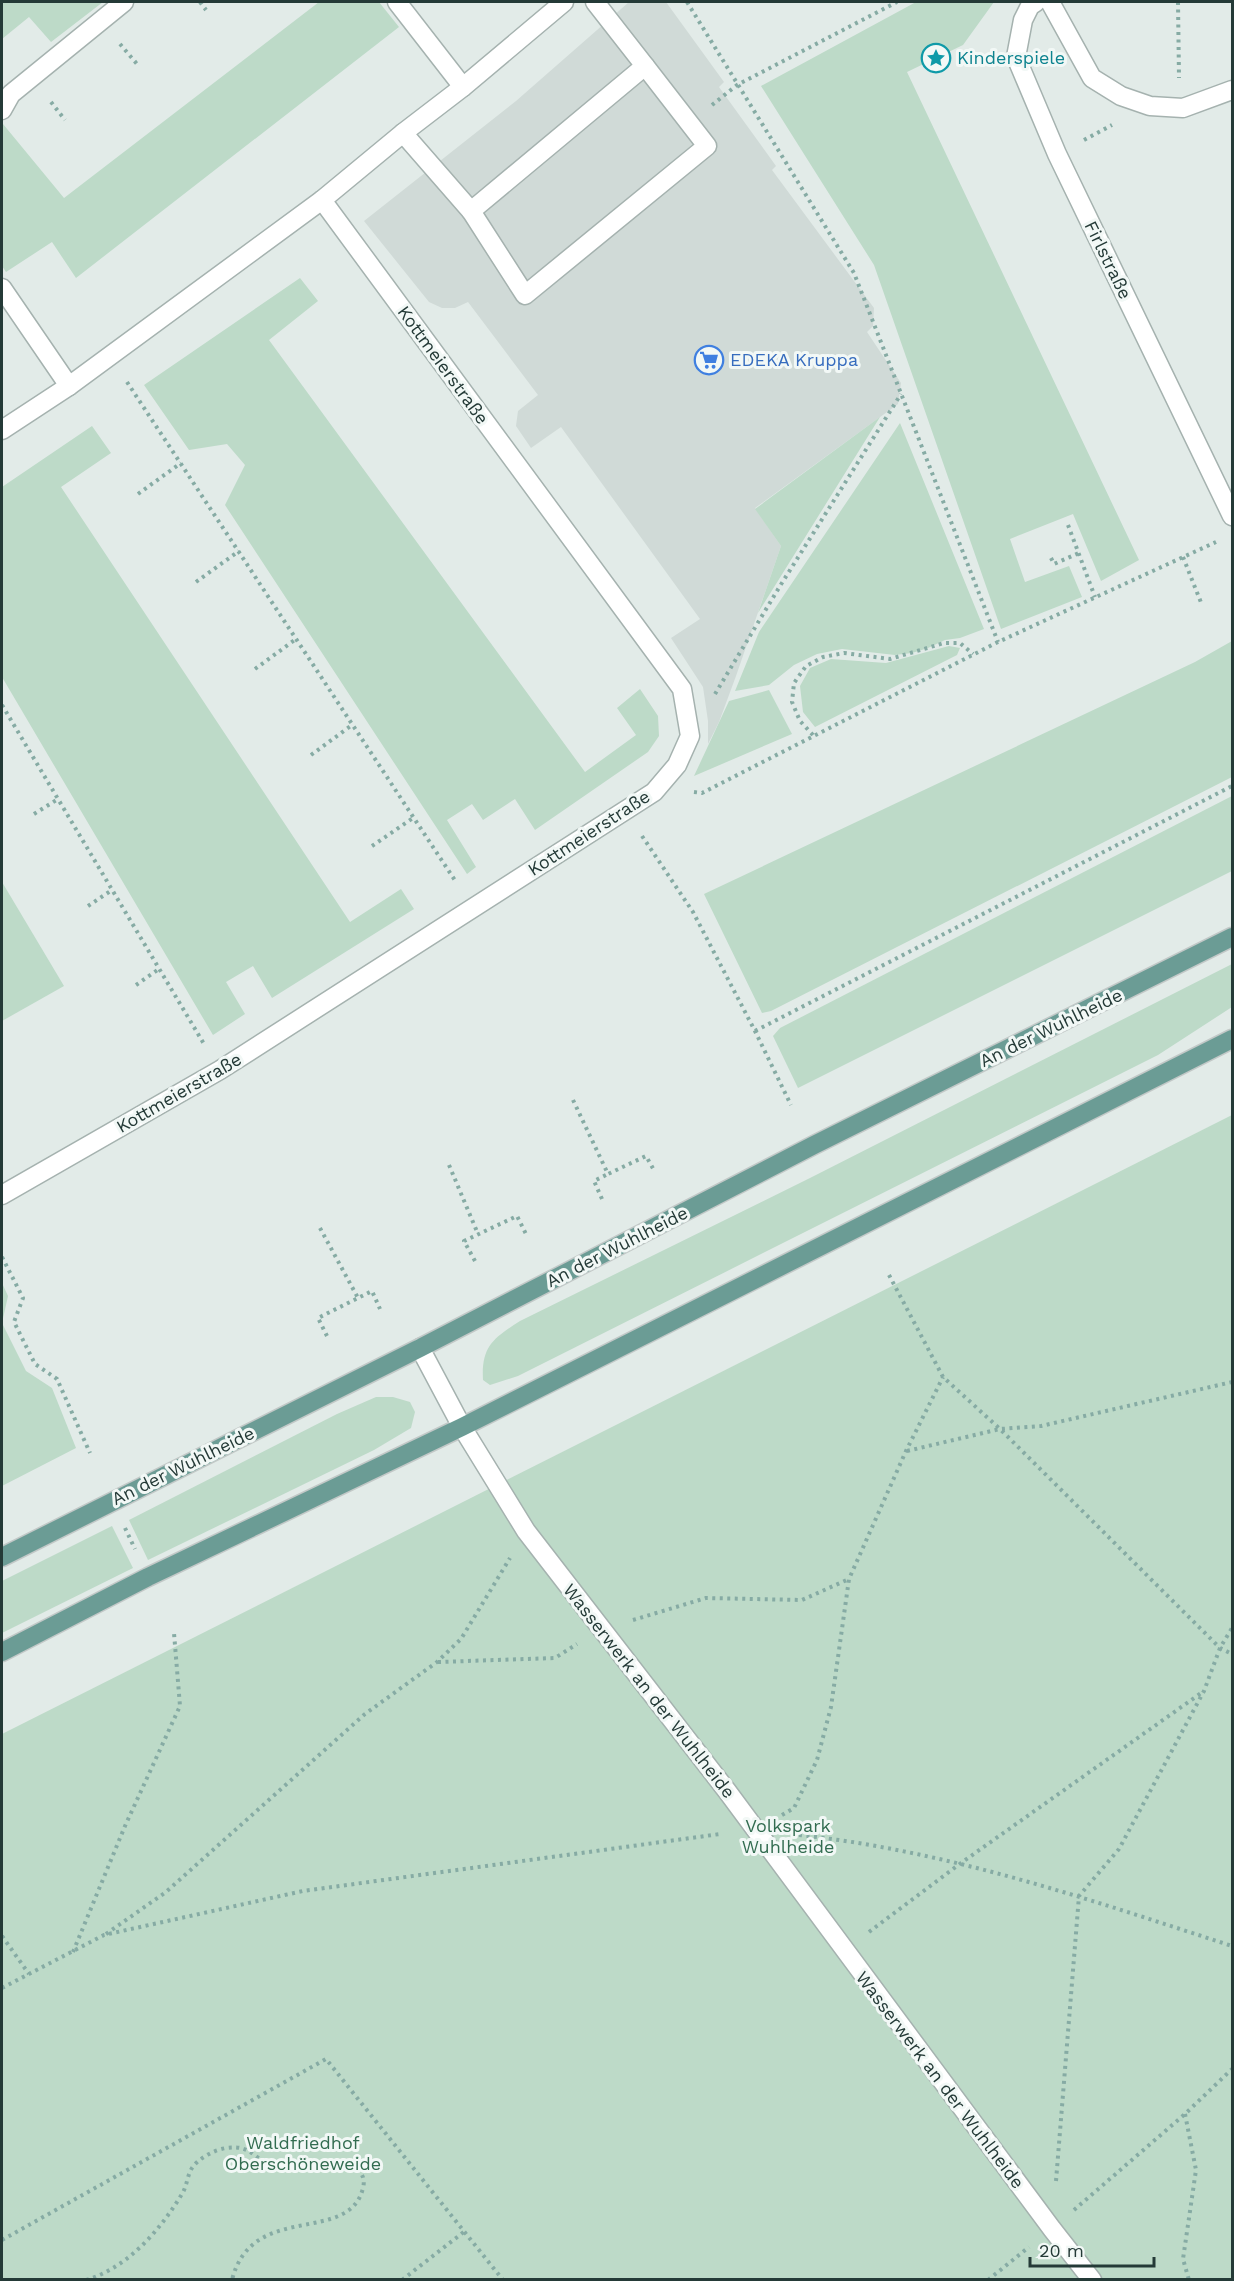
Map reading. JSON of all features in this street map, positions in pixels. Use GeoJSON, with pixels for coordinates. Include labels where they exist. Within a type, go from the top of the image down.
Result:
{"type":"FeatureCollection","features":[{"type":"Feature","properties":{"kind":"main road","name":"An der Wuhlheide"},"geometry":{"type":"LineString","coordinates":[[2,1557],[420,1348],[814,1145],[1233,937]]}},
{"type":"Feature","properties":{"kind":"main road"},"geometry":{"type":"LineString","coordinates":[[2,1652],[156,1573],[462,1427],[1233,1039]]}},
{"type":"Feature","properties":{"kind":"street"},"geometry":{"type":"LineString","coordinates":[[2,110],[11,94],[124,2]]}},
{"type":"Feature","properties":{"kind":"street"},"geometry":{"type":"LineString","coordinates":[[397,2],[463,87]]}},
{"type":"Feature","properties":{"kind":"street"},"geometry":{"type":"LineString","coordinates":[[2,430],[69,386],[322,201],[564,2]]}},
{"type":"Feature","properties":{"kind":"street"},"geometry":{"type":"LineString","coordinates":[[403,133],[471,211],[525,295],[707,146],[595,2]]}},
{"type":"Feature","properties":{"kind":"street","name":"Firlstraße"},"geometry":{"type":"LineString","coordinates":[[1036,2],[1030,6],[1023,20],[1016,57],[1057,154],[1233,516]]}},
{"type":"Feature","properties":{"kind":"street"},"geometry":{"type":"LineString","coordinates":[[1050,2],[1092,78],[1121,96],[1150,106],[1183,108],[1233,90]]}},
{"type":"Feature","properties":{"kind":"street"},"geometry":{"type":"LineString","coordinates":[[471,211],[645,66]]}},
{"type":"Feature","properties":{"kind":"street","name":"Kottmeierstraße"},"geometry":{"type":"LineString","coordinates":[[2,1195],[220,1070],[654,792],[677,765],[690,735],[682,689],[322,201]]}},
{"type":"Feature","properties":{"kind":"street"},"geometry":{"type":"LineString","coordinates":[[2,288],[69,386]]}},
{"type":"Feature","properties":{"kind":"street","name":"Wasserwerk an der Wuhlheide"},"geometry":{"type":"LineString","coordinates":[[420,1348],[462,1427],[526,1531],[756,1830],[844,1951],[1092,2280]]}},
{"type":"Feature","properties":{"kind":"path"},"geometry":{"type":"LineString","coordinates":[[200,2],[206,10]]}},
{"type":"Feature","properties":{"kind":"path"},"geometry":{"type":"LineString","coordinates":[[687,2],[854,273],[998,642]]}},
{"type":"Feature","properties":{"kind":"path"},"geometry":{"type":"LineString","coordinates":[[737,85],[897,2]]}},
{"type":"Feature","properties":{"kind":"path"},"geometry":{"type":"LineString","coordinates":[[1178,2],[1179,88]]}},
{"type":"Feature","properties":{"kind":"path"},"geometry":{"type":"LineString","coordinates":[[1057,154],[1117,123]]}},
{"type":"Feature","properties":{"kind":"path"},"geometry":{"type":"LineString","coordinates":[[108,358],[137,396],[473,908]]}},
{"type":"Feature","properties":{"kind":"path"},"geometry":{"type":"LineString","coordinates":[[690,735],[901,393]]}},
{"type":"Feature","properties":{"kind":"path"},"geometry":{"type":"LineString","coordinates":[[138,495],[181,463]]}},
{"type":"Feature","properties":{"kind":"path"},"geometry":{"type":"LineString","coordinates":[[1068,525],[1095,597]]}},
{"type":"Feature","properties":{"kind":"path"},"geometry":{"type":"LineString","coordinates":[[654,792],[702,793],[973,654],[1222,539]]}},
{"type":"Feature","properties":{"kind":"path"},"geometry":{"type":"LineString","coordinates":[[196,582],[239,551]]}},
{"type":"Feature","properties":{"kind":"path"},"geometry":{"type":"LineString","coordinates":[[1051,558],[1054,564],[1079,553]]}},
{"type":"Feature","properties":{"kind":"path"},"geometry":{"type":"LineString","coordinates":[[1183,557],[1202,605]]}},
{"type":"Feature","properties":{"kind":"path"},"geometry":{"type":"LineString","coordinates":[[255,669],[296,639]]}},
{"type":"Feature","properties":{"kind":"path"},"geometry":{"type":"LineString","coordinates":[[813,735],[800,721],[792,702],[794,683],[806,666],[823,657],[844,653],[890,659],[944,643],[960,643],[973,654]]}},
{"type":"Feature","properties":{"kind":"path"},"geometry":{"type":"LineString","coordinates":[[2,708],[220,1070]]}},
{"type":"Feature","properties":{"kind":"path"},"geometry":{"type":"LineString","coordinates":[[311,754],[352,725]]}},
{"type":"Feature","properties":{"kind":"path"},"geometry":{"type":"LineString","coordinates":[[755,1031],[1233,786]]}},
{"type":"Feature","properties":{"kind":"path"},"geometry":{"type":"LineString","coordinates":[[34,814],[58,799]]}},
{"type":"Feature","properties":{"kind":"path"},"geometry":{"type":"LineString","coordinates":[[625,811],[693,912],[791,1105]]}},
{"type":"Feature","properties":{"kind":"path"},"geometry":{"type":"LineString","coordinates":[[372,846],[413,818]]}},
{"type":"Feature","properties":{"kind":"path"},"geometry":{"type":"LineString","coordinates":[[88,906],[112,890]]}},
{"type":"Feature","properties":{"kind":"path"},"geometry":{"type":"LineString","coordinates":[[135,985],[159,969]]}},
{"type":"Feature","properties":{"kind":"path"},"geometry":{"type":"LineString","coordinates":[[573,1100],[608,1174]]}},
{"type":"Feature","properties":{"kind":"path"},"geometry":{"type":"LineString","coordinates":[[602,1198],[594,1181],[608,1174],[646,1156],[655,1172]]}},
{"type":"Feature","properties":{"kind":"path"},"geometry":{"type":"LineString","coordinates":[[449,1165],[478,1234]]}},
{"type":"Feature","properties":{"kind":"path"},"geometry":{"type":"LineString","coordinates":[[475,1261],[464,1241],[478,1234],[517,1216],[527,1236]]}},
{"type":"Feature","properties":{"kind":"path"},"geometry":{"type":"LineString","coordinates":[[320,1228],[358,1298]]}},
{"type":"Feature","properties":{"kind":"path"},"geometry":{"type":"LineString","coordinates":[[2,1257],[23,1298],[14,1322],[35,1364],[57,1379],[90,1453]]}},
{"type":"Feature","properties":{"kind":"path"},"geometry":{"type":"LineString","coordinates":[[889,1275],[943,1377],[1000,1429],[1220,1648],[1233,1654]]}},
{"type":"Feature","properties":{"kind":"path"},"geometry":{"type":"LineString","coordinates":[[327,1336],[318,1318],[372,1291],[380,1309]]}},
{"type":"Feature","properties":{"kind":"path"},"geometry":{"type":"LineString","coordinates":[[756,1830],[794,1808],[817,1760],[831,1707],[849,1579],[906,1451],[943,1377]]}},
{"type":"Feature","properties":{"kind":"path"},"geometry":{"type":"LineString","coordinates":[[906,1451],[1000,1429],[1041,1426],[1233,1382]]}},
{"type":"Feature","properties":{"kind":"path"},"geometry":{"type":"LineString","coordinates":[[121,1520],[136,1552]]}},
{"type":"Feature","properties":{"kind":"path"},"geometry":{"type":"LineString","coordinates":[[2,1988],[104,1935],[166,1892],[365,1714],[437,1662],[461,1639],[526,1531]]}},
{"type":"Feature","properties":{"kind":"path"},"geometry":{"type":"LineString","coordinates":[[437,1662],[555,1658],[600,1630],[706,1598],[802,1600],[849,1579]]}},
{"type":"Feature","properties":{"kind":"path"},"geometry":{"type":"LineString","coordinates":[[1052,2229],[1079,1896],[1119,1849],[1204,1691],[1220,1648],[1233,1628]]}},
{"type":"Feature","properties":{"kind":"path"},"geometry":{"type":"LineString","coordinates":[[73,1953],[125,1826],[180,1706],[174,1633]]}},
{"type":"Feature","properties":{"kind":"path"},"geometry":{"type":"LineString","coordinates":[[844,1951],[961,1863],[1204,1691]]}},
{"type":"Feature","properties":{"kind":"path"},"geometry":{"type":"LineString","coordinates":[[104,1935],[303,1891],[756,1830],[814,1837],[961,1863],[1079,1896],[1233,1946]]}},
{"type":"Feature","properties":{"kind":"path"},"geometry":{"type":"LineString","coordinates":[[2,1936],[29,1974]]}},
{"type":"Feature","properties":{"kind":"path"},"geometry":{"type":"LineString","coordinates":[[2,2240],[326,2059],[503,2280]]}},
{"type":"Feature","properties":{"kind":"path"},"geometry":{"type":"LineString","coordinates":[[988,2280],[1052,2229],[1185,2114],[1233,2069]]}},
{"type":"Feature","properties":{"kind":"path"},"geometry":{"type":"LineString","coordinates":[[1185,2114],[1196,2170],[1183,2259],[1189,2280]]}},
{"type":"Feature","properties":{"kind":"path"},"geometry":{"type":"LineString","coordinates":[[86,2280],[118,2265],[138,2250],[157,2229],[184,2191],[191,2169],[204,2157],[225,2148],[243,2147],[270,2164],[339,2161],[352,2165],[362,2173],[364,2184],[354,2208],[344,2215],[270,2234],[256,2240],[244,2252],[235,2268],[232,2280]]}},
{"type":"Feature","properties":{"kind":"path"},"geometry":{"type":"LineString","coordinates":[[402,2280],[465,2230]]}},
{"type":"Feature","properties":{"kind":"shaded area"},"geometry":{"type":"Polygon","coordinates":[[[629,2],[666,2],[724,82],[719,87],[776,166],[772,170],[874,308],[873,326],[867,332],[901,383],[898,404],[755,508],[781,546],[736,676],[708,744],[708,721],[703,687],[671,638],[700,619],[561,427],[531,448],[516,426],[518,411],[538,395],[468,302],[455,308],[442,308],[429,302],[364,221],[516,101],[629,2]]]}},
{"type":"Feature","properties":{"kind":"green space"},"geometry":{"type":"Polygon","coordinates":[[[2,2],[103,2],[51,42],[29,17],[2,39],[2,2]]]}},
{"type":"Feature","properties":{"kind":"green space"},"geometry":{"type":"Polygon","coordinates":[[[319,2],[379,2],[399,27],[76,278],[52,242],[6,272],[2,266],[3,124],[64,198],[319,2]]]}},
{"type":"Feature","properties":{"kind":"green space"},"geometry":{"type":"Polygon","coordinates":[[[916,2],[994,2],[963,45],[907,72],[1139,560],[1101,581],[1073,514],[1010,539],[1025,582],[1069,566],[1082,597],[1001,629],[874,265],[761,86],[916,2]]]}},
{"type":"Feature","properties":{"kind":"green space"},"geometry":{"type":"Polygon","coordinates":[[[300,278],[318,301],[269,340],[585,772],[636,735],[617,708],[640,689],[658,716],[659,736],[648,752],[535,830],[515,799],[483,820],[472,804],[447,820],[476,867],[467,874],[225,505],[245,465],[227,444],[189,450],[144,385],[300,278]]]}},
{"type":"Feature","properties":{"kind":"green space"},"geometry":{"type":"Polygon","coordinates":[[[880,417],[758,613],[781,546],[755,509],[880,417]]]}},
{"type":"Feature","properties":{"kind":"green space"},"geometry":{"type":"Polygon","coordinates":[[[900,423],[984,629],[960,638],[945,640],[912,653],[895,655],[842,649],[817,654],[794,665],[769,685],[735,691],[759,632],[900,423]]]}},
{"type":"Feature","properties":{"kind":"green space"},"geometry":{"type":"Polygon","coordinates":[[[92,426],[111,453],[61,487],[350,922],[401,889],[414,909],[272,998],[253,966],[226,982],[245,1014],[213,1035],[2,677],[2,487],[92,426]]]}},
{"type":"Feature","properties":{"kind":"green space"},"geometry":{"type":"Polygon","coordinates":[[[1232,641],[1232,777],[771,1011],[762,1013],[704,894],[1195,662],[1232,641]]]}},
{"type":"Feature","properties":{"kind":"green space"},"geometry":{"type":"Polygon","coordinates":[[[949,646],[960,648],[957,655],[815,727],[803,712],[800,686],[810,668],[831,659],[886,663],[949,646]]]}},
{"type":"Feature","properties":{"kind":"green space"},"geometry":{"type":"Polygon","coordinates":[[[769,690],[792,734],[694,776],[729,701],[769,690]]]}},
{"type":"Feature","properties":{"kind":"green space"},"geometry":{"type":"Polygon","coordinates":[[[1232,796],[1232,871],[798,1088],[773,1036],[780,1028],[1232,796]]]}},
{"type":"Feature","properties":{"kind":"green space"},"geometry":{"type":"Polygon","coordinates":[[[2,882],[64,986],[2,1021],[2,882]]]}},
{"type":"Feature","properties":{"kind":"green space"},"geometry":{"type":"Polygon","coordinates":[[[1232,964],[1232,1007],[1158,1055],[518,1376],[490,1385],[483,1380],[484,1359],[491,1344],[520,1321],[810,1178],[1232,964]]]}},
{"type":"Feature","properties":{"kind":"green space","name":"Volkspark Wuhlheide"},"geometry":{"type":"Polygon","coordinates":[[[1232,1115],[1232,2279],[2,2279],[2,1734],[1232,1115]]]}},
{"type":"Feature","properties":{"kind":"green space"},"geometry":{"type":"Polygon","coordinates":[[[2,1283],[8,1296],[2,1323],[2,1283]]]}},
{"type":"Feature","properties":{"kind":"green space"},"geometry":{"type":"Polygon","coordinates":[[[2,1323],[26,1371],[52,1388],[76,1448],[2,1486],[2,1323]]]}},
{"type":"Feature","properties":{"kind":"green space"},"geometry":{"type":"Polygon","coordinates":[[[376,1397],[393,1397],[410,1402],[415,1412],[411,1428],[374,1450],[148,1560],[129,1520],[337,1414],[376,1397]]]}},
{"type":"Feature","properties":{"kind":"green space"},"geometry":{"type":"Polygon","coordinates":[[[112,1526],[133,1568],[2,1633],[2,1581],[112,1526]]]}},
{"type":"Feature","properties":{"kind":"place","name":"Kinderspiele"},"geometry":{"type":"Point","coordinates":[936,58]}},
{"type":"Feature","properties":{"kind":"place","name":"EDEKA Kruppa"},"geometry":{"type":"Point","coordinates":[709,360]}},
{"type":"Feature","properties":{"kind":"park label","name":"Waldfriedhof Oberschöneweide"},"geometry":{"type":"Point","coordinates":[303,2153]}}]}
